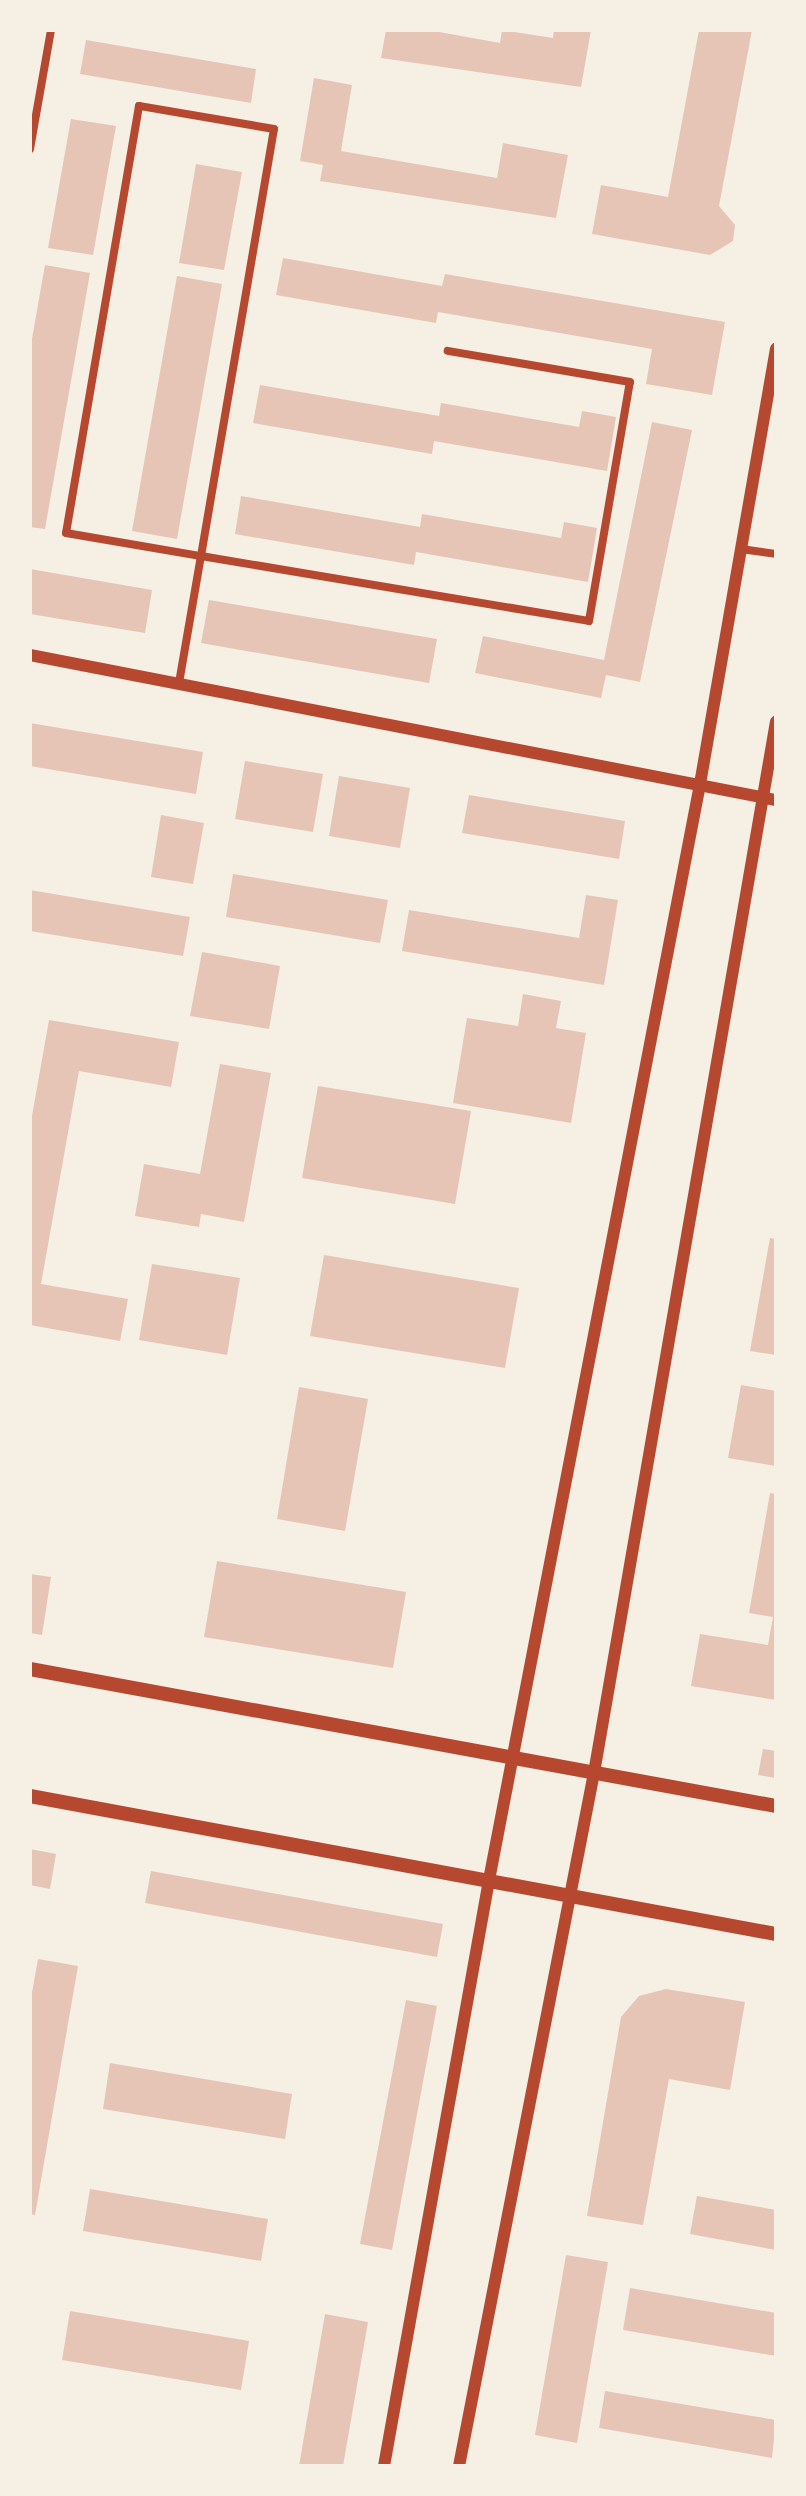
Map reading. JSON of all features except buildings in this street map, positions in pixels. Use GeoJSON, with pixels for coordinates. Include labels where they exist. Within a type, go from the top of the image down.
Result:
{"type":"FeatureCollection","features":[{"type":"Feature","properties":{"kind":"main road"},"geometry":{"type":"LineString","coordinates":[[30,1669],[776,1806]]}},
{"type":"Feature","properties":{"kind":"main road"},"geometry":{"type":"LineString","coordinates":[[30,1796],[776,1934]]}},
{"type":"Feature","properties":{"kind":"street"},"geometry":{"type":"LineString","coordinates":[[30,149],[51,30]]}},
{"type":"Feature","properties":{"kind":"street"},"geometry":{"type":"LineString","coordinates":[[179,683],[201,556],[274,129],[139,106],[66,533],[201,556],[589,621],[630,382],[448,351]]}},
{"type":"Feature","properties":{"kind":"street"},"geometry":{"type":"LineString","coordinates":[[384,2466],[489,1880],[700,784],[776,349]]}},
{"type":"Feature","properties":{"kind":"street"},"geometry":{"type":"LineString","coordinates":[[741,549],[776,554]]}},
{"type":"Feature","properties":{"kind":"street"},"geometry":{"type":"LineString","coordinates":[[30,655],[776,800]]}},
{"type":"Feature","properties":{"kind":"street"},"geometry":{"type":"LineString","coordinates":[[459,2466],[594,1773],[776,722]]}}]}
